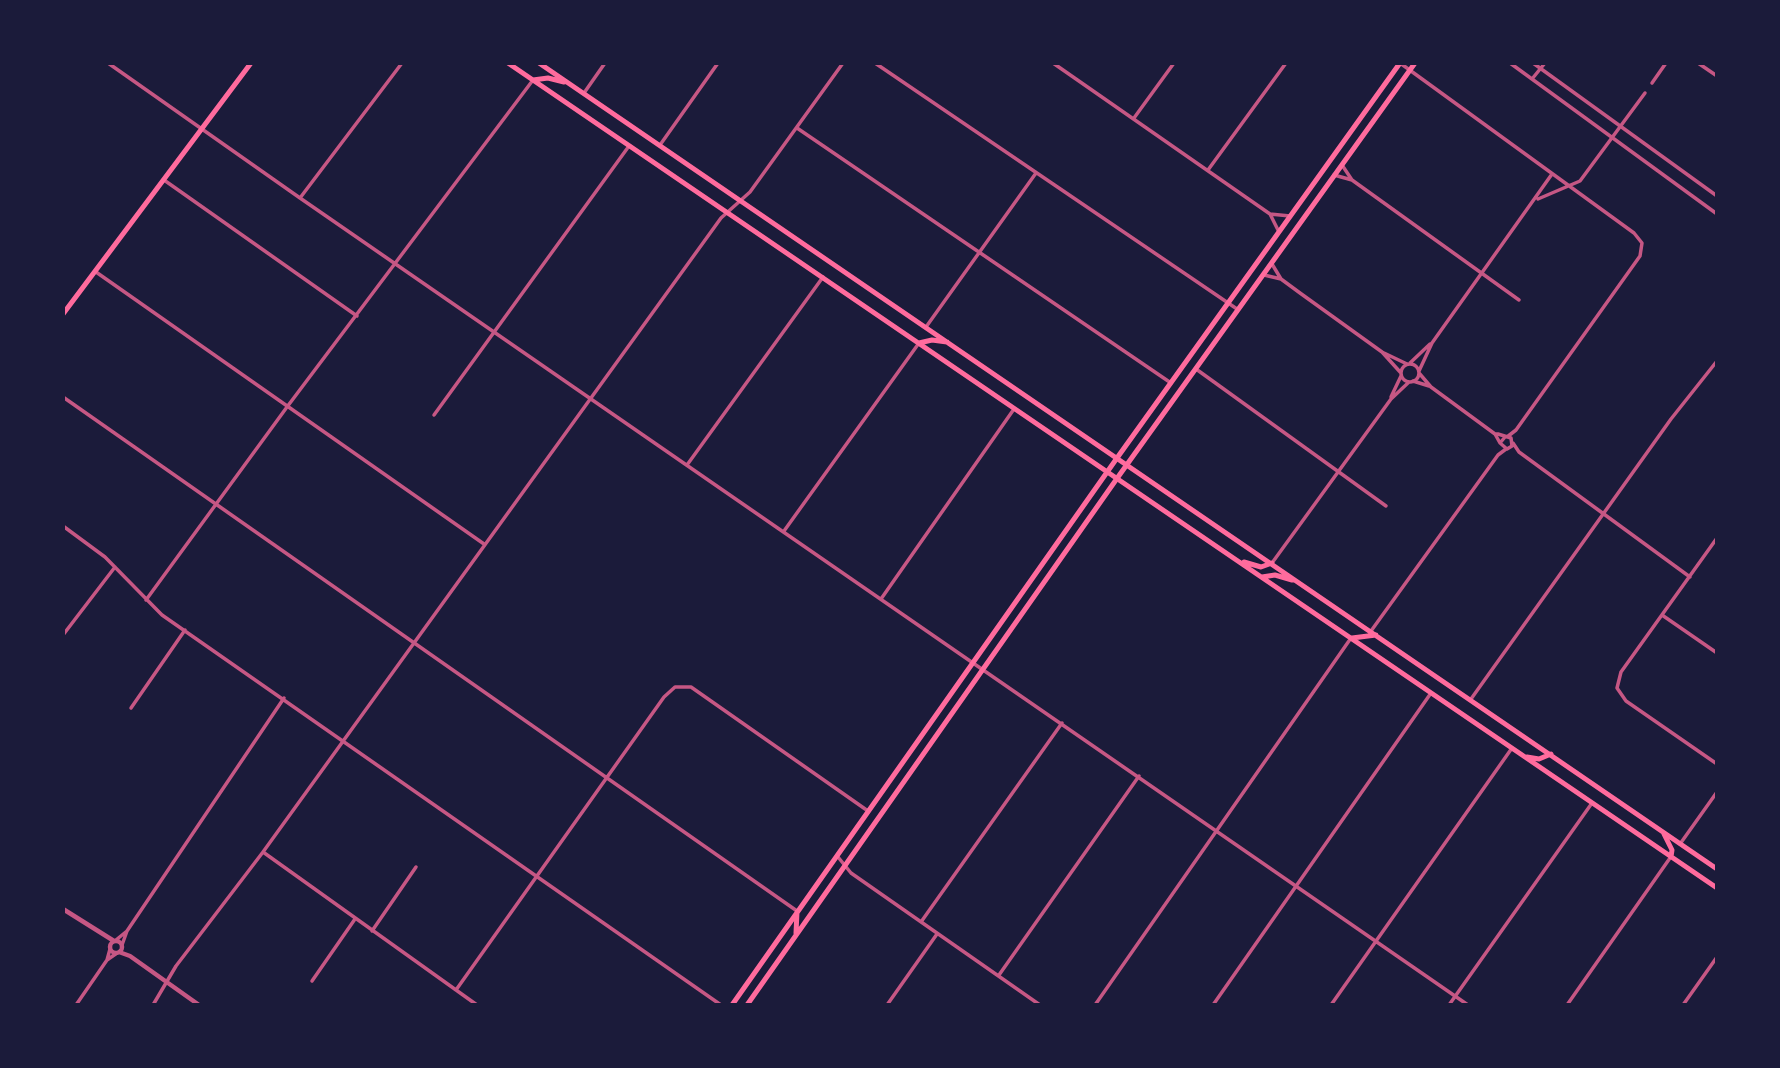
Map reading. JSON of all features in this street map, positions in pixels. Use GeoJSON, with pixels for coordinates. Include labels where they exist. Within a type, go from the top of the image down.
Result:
{"type":"FeatureCollection","features":[{"type":"Feature","properties":{"kind":"main road"},"geometry":{"type":"LineString","coordinates":[[63,314],[251,63]]}},
{"type":"Feature","properties":{"kind":"main road"},"geometry":{"type":"LineString","coordinates":[[508,63],[1717,888]]}},
{"type":"Feature","properties":{"kind":"main road"},"geometry":{"type":"LineString","coordinates":[[539,63],[1717,869]]}},
{"type":"Feature","properties":{"kind":"main road"},"geometry":{"type":"LineString","coordinates":[[732,1005],[1108,470],[1400,63]]}},
{"type":"Feature","properties":{"kind":"main road"},"geometry":{"type":"LineString","coordinates":[[747,1005],[1127,464],[1415,63]]}},
{"type":"Feature","properties":{"kind":"main road"},"geometry":{"type":"LineString","coordinates":[[533,80],[548,78],[570,84]]}},
{"type":"Feature","properties":{"kind":"main road"},"geometry":{"type":"LineString","coordinates":[[919,343],[932,340],[950,343]]}},
{"type":"Feature","properties":{"kind":"main road"},"geometry":{"type":"LineString","coordinates":[[1238,560],[1261,567],[1272,563]]}},
{"type":"Feature","properties":{"kind":"main road"},"geometry":{"type":"LineString","coordinates":[[1262,577],[1275,575],[1299,582]]}},
{"type":"Feature","properties":{"kind":"main road"},"geometry":{"type":"LineString","coordinates":[[1351,638],[1374,633]]}},
{"type":"Feature","properties":{"kind":"main road"},"geometry":{"type":"LineString","coordinates":[[1525,757],[1539,759],[1551,754]]}},
{"type":"Feature","properties":{"kind":"main road"},"geometry":{"type":"LineString","coordinates":[[1662,831],[1672,850],[1671,857]]}},
{"type":"Feature","properties":{"kind":"main road"},"geometry":{"type":"LineString","coordinates":[[796,933],[797,911]]}},
{"type":"Feature","properties":{"kind":"street"},"geometry":{"type":"LineString","coordinates":[[108,63],[1468,1005]]}},
{"type":"Feature","properties":{"kind":"street"},"geometry":{"type":"LineString","coordinates":[[300,198],[402,63]]}},
{"type":"Feature","properties":{"kind":"street"},"geometry":{"type":"LineString","coordinates":[[583,93],[605,63]]}},
{"type":"Feature","properties":{"kind":"street"},"geometry":{"type":"LineString","coordinates":[[660,145],[718,63]]}},
{"type":"Feature","properties":{"kind":"street"},"geometry":{"type":"LineString","coordinates":[[153,1005],[590,398],[843,63]]}},
{"type":"Feature","properties":{"kind":"street"},"geometry":{"type":"LineString","coordinates":[[876,63],[1238,311]]}},
{"type":"Feature","properties":{"kind":"street"},"geometry":{"type":"LineString","coordinates":[[1134,119],[1174,63]]}},
{"type":"Feature","properties":{"kind":"street"},"geometry":{"type":"LineString","coordinates":[[1208,170],[1286,63]]}},
{"type":"Feature","properties":{"kind":"street"},"geometry":{"type":"LineString","coordinates":[[1400,63],[1568,185],[1642,243],[1640,256],[1516,430],[1500,444],[1498,455]]}},
{"type":"Feature","properties":{"kind":"street"},"geometry":{"type":"LineString","coordinates":[[1510,63],[1717,214]]}},
{"type":"Feature","properties":{"kind":"street"},"geometry":{"type":"LineString","coordinates":[[1533,63],[1717,196]]}},
{"type":"Feature","properties":{"kind":"street"},"geometry":{"type":"LineString","coordinates":[[1532,79],[1545,63]]}},
{"type":"Feature","properties":{"kind":"street"},"geometry":{"type":"LineString","coordinates":[[1651,83],[1666,63]]}},
{"type":"Feature","properties":{"kind":"street"},"geometry":{"type":"LineString","coordinates":[[1698,63],[1717,76]]}},
{"type":"Feature","properties":{"kind":"street"},"geometry":{"type":"LineString","coordinates":[[1057,64],[1270,214],[1279,232]]}},
{"type":"Feature","properties":{"kind":"street"},"geometry":{"type":"LineString","coordinates":[[146,600],[218,506],[287,407],[533,80]]}},
{"type":"Feature","properties":{"kind":"street"},"geometry":{"type":"LineString","coordinates":[[1533,204],[1543,195],[1580,181],[1644,93]]}},
{"type":"Feature","properties":{"kind":"street"},"geometry":{"type":"LineString","coordinates":[[796,128],[1171,383]]}},
{"type":"Feature","properties":{"kind":"street"},"geometry":{"type":"LineString","coordinates":[[434,415],[629,146]]}},
{"type":"Feature","properties":{"kind":"street"},"geometry":{"type":"LineString","coordinates":[[1341,164],[1352,180],[1519,300]]}},
{"type":"Feature","properties":{"kind":"street"},"geometry":{"type":"LineString","coordinates":[[926,327],[1036,173]]}},
{"type":"Feature","properties":{"kind":"street"},"geometry":{"type":"LineString","coordinates":[[1391,399],[1419,372],[1432,343],[1552,174]]}},
{"type":"Feature","properties":{"kind":"street"},"geometry":{"type":"LineString","coordinates":[[1334,175],[1352,180]]}},
{"type":"Feature","properties":{"kind":"street"},"geometry":{"type":"LineString","coordinates":[[163,180],[357,316]]}},
{"type":"Feature","properties":{"kind":"street"},"geometry":{"type":"LineString","coordinates":[[1270,214],[1290,216]]}},
{"type":"Feature","properties":{"kind":"street"},"geometry":{"type":"LineString","coordinates":[[1272,264],[1281,279]]}},
{"type":"Feature","properties":{"kind":"street"},"geometry":{"type":"LineString","coordinates":[[94,272],[484,544]]}},
{"type":"Feature","properties":{"kind":"street"},"geometry":{"type":"LineString","coordinates":[[1264,275],[1281,279],[1382,352],[1408,364],[1419,372],[1431,387],[1495,434],[1513,441],[1519,452]]}},
{"type":"Feature","properties":{"kind":"street"},"geometry":{"type":"LineString","coordinates":[[687,465],[823,277]]}},
{"type":"Feature","properties":{"kind":"street"},"geometry":{"type":"LineString","coordinates":[[784,531],[919,343]]}},
{"type":"Feature","properties":{"kind":"street"},"geometry":{"type":"LineString","coordinates":[[1272,563],[1391,399],[1408,364],[1432,343]]}},
{"type":"Feature","properties":{"kind":"street"},"geometry":{"type":"LineString","coordinates":[[1382,352],[1411,382],[1431,387]]}},
{"type":"Feature","properties":{"kind":"street"},"geometry":{"type":"LineString","coordinates":[[1471,699],[1671,419],[1717,361]]}},
{"type":"Feature","properties":{"kind":"street"},"geometry":{"type":"LineString","coordinates":[[1196,369],[1385,506]]}},
{"type":"Feature","properties":{"kind":"street"},"geometry":{"type":"LineString","coordinates":[[63,397],[414,640],[797,911]]}},
{"type":"Feature","properties":{"kind":"street"},"geometry":{"type":"LineString","coordinates":[[881,599],[1015,408]]}},
{"type":"Feature","properties":{"kind":"street"},"geometry":{"type":"LineString","coordinates":[[1374,633],[1498,455],[1513,441],[1516,430]]}},
{"type":"Feature","properties":{"kind":"street"},"geometry":{"type":"LineString","coordinates":[[1495,434],[1500,444],[1519,452],[1690,577]]}},
{"type":"Feature","properties":{"kind":"street"},"geometry":{"type":"LineString","coordinates":[[63,526],[115,567],[146,600],[185,630],[722,1005]]}},
{"type":"Feature","properties":{"kind":"street"},"geometry":{"type":"LineString","coordinates":[[1717,538],[1621,672],[1617,688],[1626,701],[1717,764]]}},
{"type":"Feature","properties":{"kind":"street"},"geometry":{"type":"LineString","coordinates":[[63,635],[115,567]]}},
{"type":"Feature","properties":{"kind":"street"},"geometry":{"type":"LineString","coordinates":[[1662,615],[1717,653]]}},
{"type":"Feature","properties":{"kind":"street"},"geometry":{"type":"LineString","coordinates":[[131,708],[185,630]]}},
{"type":"Feature","properties":{"kind":"street"},"geometry":{"type":"LineString","coordinates":[[1095,1005],[1351,638]]}},
{"type":"Feature","properties":{"kind":"street"},"geometry":{"type":"LineString","coordinates":[[456,990],[664,697],[679,686],[691,687],[868,811]]}},
{"type":"Feature","properties":{"kind":"street"},"geometry":{"type":"LineString","coordinates":[[1213,1005],[1431,693]]}},
{"type":"Feature","properties":{"kind":"street"},"geometry":{"type":"LineString","coordinates":[[76,1005],[107,960],[120,949],[127,931],[284,698]]}},
{"type":"Feature","properties":{"kind":"street"},"geometry":{"type":"LineString","coordinates":[[921,922],[1062,723]]}},
{"type":"Feature","properties":{"kind":"street"},"geometry":{"type":"LineString","coordinates":[[1331,1005],[1512,748]]}},
{"type":"Feature","properties":{"kind":"street"},"geometry":{"type":"LineString","coordinates":[[998,976],[1139,776]]}},
{"type":"Feature","properties":{"kind":"street"},"geometry":{"type":"LineString","coordinates":[[1680,844],[1717,792]]}},
{"type":"Feature","properties":{"kind":"street"},"geometry":{"type":"LineString","coordinates":[[1449,1005],[1592,803]]}},
{"type":"Feature","properties":{"kind":"street"},"geometry":{"type":"LineString","coordinates":[[263,852],[477,1005]]}},
{"type":"Feature","properties":{"kind":"street"},"geometry":{"type":"LineString","coordinates":[[837,855],[843,867],[1037,1004]]}},
{"type":"Feature","properties":{"kind":"street"},"geometry":{"type":"LineString","coordinates":[[1567,1005],[1671,857]]}},
{"type":"Feature","properties":{"kind":"street"},"geometry":{"type":"LineString","coordinates":[[372,930],[416,867]]}},
{"type":"Feature","properties":{"kind":"street"},"geometry":{"type":"LineString","coordinates":[[63,909],[102,936],[115,941],[120,949],[199,1005]]}},
{"type":"Feature","properties":{"kind":"street"},"geometry":{"type":"LineString","coordinates":[[312,981],[355,919]]}},
{"type":"Feature","properties":{"kind":"street"},"geometry":{"type":"LineString","coordinates":[[107,960],[110,948],[127,931]]}},
{"type":"Feature","properties":{"kind":"street"},"geometry":{"type":"LineString","coordinates":[[887,1005],[937,934]]}},
{"type":"Feature","properties":{"kind":"street"},"geometry":{"type":"LineString","coordinates":[[102,936],[110,948]]}},
{"type":"Feature","properties":{"kind":"street"},"geometry":{"type":"LineString","coordinates":[[110,948],[120,949]]}},
{"type":"Feature","properties":{"kind":"street"},"geometry":{"type":"LineString","coordinates":[[1684,1005],[1717,957]]}}]}
